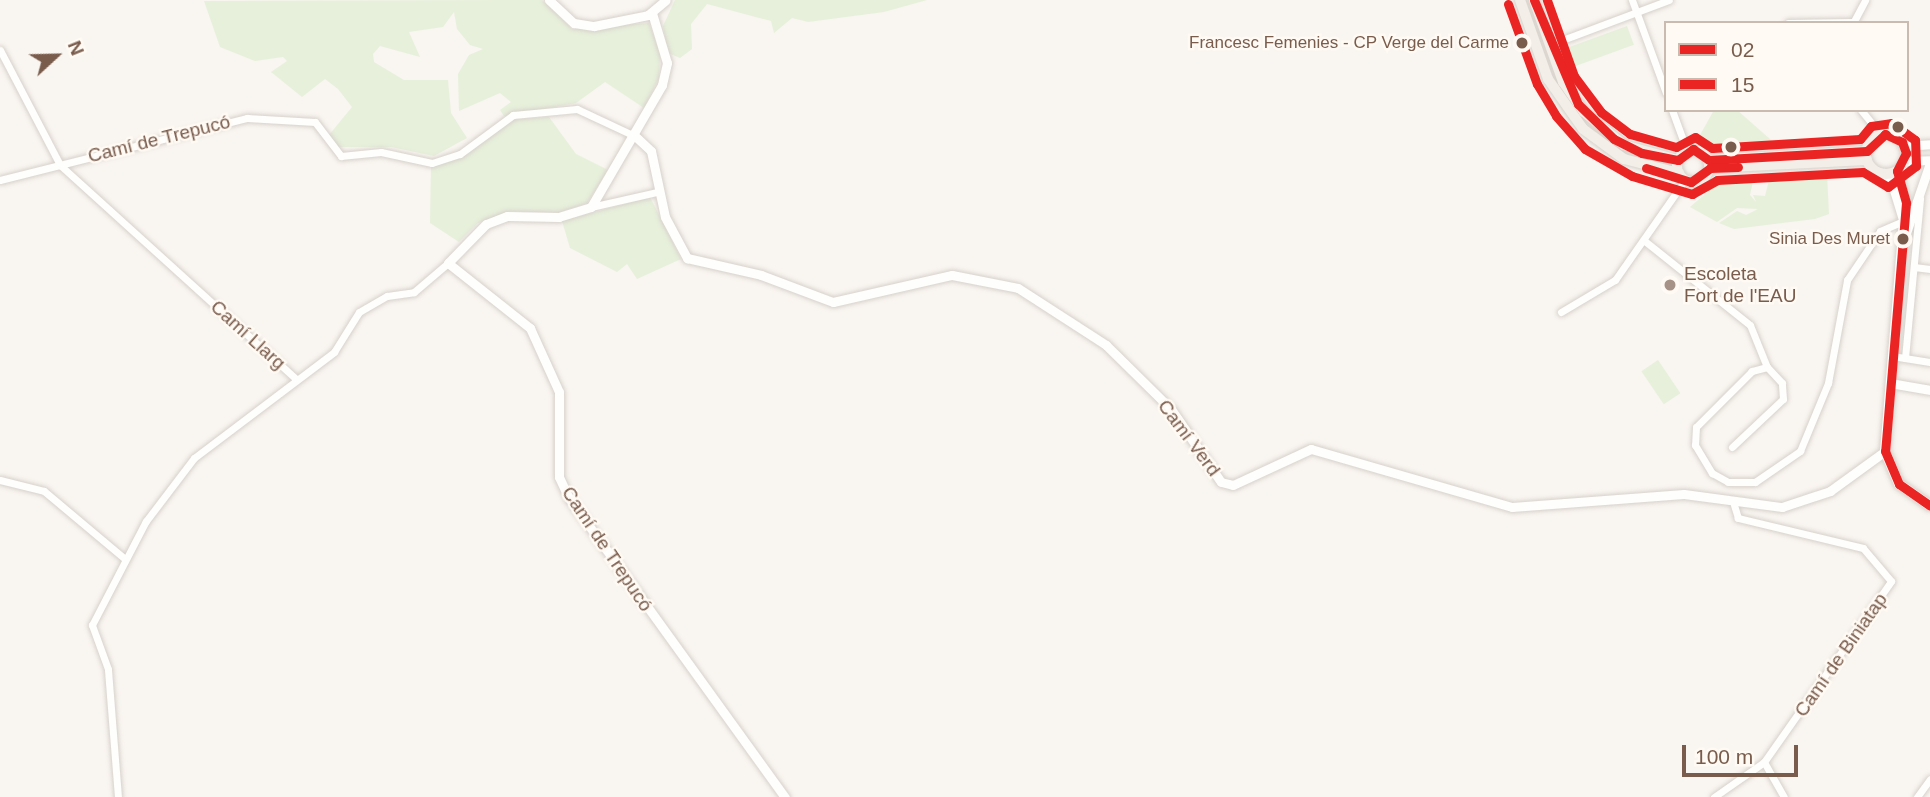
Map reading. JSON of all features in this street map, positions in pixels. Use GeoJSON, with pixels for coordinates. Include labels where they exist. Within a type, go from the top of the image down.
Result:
{"type":"FeatureCollection","features":[{"type":"Feature","properties":{"kind":"main road"},"geometry":{"type":"LineString","coordinates":[[1520,0],[1548,79],[1583,129],[1624,159],[1682,177],[1703,179],[1709,164]]}},
{"type":"Feature","properties":{"kind":"main road"},"geometry":{"type":"LineString","coordinates":[[1534,0],[1563,82],[1599,127],[1643,153],[1678,160]]}},
{"type":"Feature","properties":{"kind":"main road"},"geometry":{"type":"LineString","coordinates":[[1867,155],[1881,135],[1905,146],[1905,162],[1898,171],[1882,174]]}},
{"type":"Feature","properties":{"kind":"main road"},"geometry":{"type":"LineString","coordinates":[[1678,160],[1686,151],[1700,151],[1709,164]]}},
{"type":"Feature","properties":{"kind":"main road"},"geometry":{"type":"LineString","coordinates":[[1709,164],[1867,155]]}},
{"type":"Feature","properties":{"kind":"main road"},"geometry":{"type":"LineString","coordinates":[[1867,155],[1893,184],[1904,220]]}},
{"type":"Feature","properties":{"kind":"main road"},"geometry":{"type":"LineString","coordinates":[[1678,160],[1682,177]]}},
{"type":"Feature","properties":{"kind":"main road"},"geometry":{"type":"LineString","coordinates":[[1898,171],[1904,220],[1885,450],[1899,484],[1930,506]]}},
{"type":"Feature","properties":{"kind":"street"},"geometry":{"type":"LineString","coordinates":[[549,0],[574,23],[594,26],[652,13],[666,0]]}},
{"type":"Feature","properties":{"kind":"street"},"geometry":{"type":"LineString","coordinates":[[1632,0],[1664,88]]}},
{"type":"Feature","properties":{"kind":"street"},"geometry":{"type":"LineString","coordinates":[[1549,45],[1638,16],[1669,0]]}},
{"type":"Feature","properties":{"kind":"street"},"geometry":{"type":"LineString","coordinates":[[1854,21],[1865,0]]}},
{"type":"Feature","properties":{"kind":"street"},"geometry":{"type":"LineString","coordinates":[[591,207],[635,136],[667,62],[652,13]]}},
{"type":"Feature","properties":{"kind":"street"},"geometry":{"type":"LineString","coordinates":[[1806,21],[1842,17],[1851,21]]}},
{"type":"Feature","properties":{"kind":"street","name":"Camí Llarg"},"geometry":{"type":"LineString","coordinates":[[0,50],[60,165],[295,378],[334,352],[359,312],[387,296],[414,292],[448,263],[486,224],[507,216],[559,217],[591,207]]}},
{"type":"Feature","properties":{"kind":"street","name":"Camí de Trepucó"},"geometry":{"type":"LineString","coordinates":[[60,165],[247,118],[315,122],[341,156],[381,152],[432,163],[460,154],[513,115],[577,108],[635,136]]}},
{"type":"Feature","properties":{"kind":"street"},"geometry":{"type":"LineString","coordinates":[[1673,112],[1686,151]]}},
{"type":"Feature","properties":{"kind":"street"},"geometry":{"type":"LineString","coordinates":[[1863,112],[1881,135]]}},
{"type":"Feature","properties":{"kind":"street","name":"Camí Verd"},"geometry":{"type":"LineString","coordinates":[[635,136],[651,151],[657,192],[687,258],[761,275],[809,297],[856,300],[952,275],[982,276],[1038,298],[1081,324],[1164,402],[1221,482],[1262,477],[1311,449],[1512,507],[1684,494],[1734,505],[1782,507],[1808,499],[1885,450]]}},
{"type":"Feature","properties":{"kind":"street"},"geometry":{"type":"LineString","coordinates":[[1905,146],[1930,145]]}},
{"type":"Feature","properties":{"kind":"street"},"geometry":{"type":"LineString","coordinates":[[1902,251],[1920,186],[1930,161],[1905,162]]}},
{"type":"Feature","properties":{"kind":"street"},"geometry":{"type":"LineString","coordinates":[[0,180],[60,165]]}},
{"type":"Feature","properties":{"kind":"street"},"geometry":{"type":"LineString","coordinates":[[1561,312],[1615,280],[1646,242],[1682,177]]}},
{"type":"Feature","properties":{"kind":"street"},"geometry":{"type":"LineString","coordinates":[[1905,358],[1920,186]]}},
{"type":"Feature","properties":{"kind":"street"},"geometry":{"type":"LineString","coordinates":[[591,207],[657,192]]}},
{"type":"Feature","properties":{"kind":"street"},"geometry":{"type":"LineString","coordinates":[[1767,367],[1752,371],[1696,427],[1701,457],[1728,482],[1755,482],[1800,451],[1828,383],[1847,280],[1880,231],[1904,220]]}},
{"type":"Feature","properties":{"kind":"street"},"geometry":{"type":"LineString","coordinates":[[1646,242],[1750,325],[1767,367],[1782,383],[1783,398],[1732,447]]}},
{"type":"Feature","properties":{"kind":"street","name":"Camí de Trepucó"},"geometry":{"type":"LineString","coordinates":[[448,263],[530,328],[559,392],[559,477],[569,498],[785,797]]}},
{"type":"Feature","properties":{"kind":"street"},"geometry":{"type":"LineString","coordinates":[[1914,267],[1930,269]]}},
{"type":"Feature","properties":{"kind":"street"},"geometry":{"type":"LineString","coordinates":[[1892,356],[1930,362]]}},
{"type":"Feature","properties":{"kind":"street"},"geometry":{"type":"LineString","coordinates":[[118,797],[108,669],[92,625],[125,559],[194,458],[295,378]]}},
{"type":"Feature","properties":{"kind":"street"},"geometry":{"type":"LineString","coordinates":[[1890,383],[1930,390]]}},
{"type":"Feature","properties":{"kind":"street"},"geometry":{"type":"LineString","coordinates":[[0,480],[44,491],[125,559]]}},
{"type":"Feature","properties":{"kind":"street","name":"Camí de Biniatap"},"geometry":{"type":"LineString","coordinates":[[1714,797],[1764,762],[1891,582],[1863,548],[1738,519],[1734,505]]}},
{"type":"Feature","properties":{"kind":"street"},"geometry":{"type":"LineString","coordinates":[[1764,762],[1784,797]]}},
{"type":"Feature","properties":{"kind":"street"},"geometry":{"type":"LineString","coordinates":[[1917,797],[1930,779]]}},
{"type":"Feature","properties":{"kind":"green space"},"geometry":{"type":"Polygon","coordinates":[[[542,0],[572,29],[649,23],[660,54],[659,78],[644,108],[605,82],[576,103],[504,116],[500,110],[511,102],[500,93],[459,111],[458,74],[469,55],[483,49],[470,45],[457,29],[454,12],[443,27],[409,32],[420,57],[380,46],[373,54],[374,62],[404,80],[448,80],[451,113],[467,138],[434,156],[391,147],[336,147],[329,135],[352,107],[338,89],[325,79],[302,97],[271,72],[287,61],[283,57],[255,61],[220,47],[204,1],[542,0]]]}},
{"type":"Feature","properties":{"kind":"green space"},"geometry":{"type":"Polygon","coordinates":[[[675,0],[927,0],[884,12],[808,22],[792,18],[774,33],[771,21],[707,4],[691,24],[692,49],[680,58],[668,53],[663,26],[675,0]]]}},
{"type":"Feature","properties":{"kind":"green space"},"geometry":{"type":"Polygon","coordinates":[[[1627,26],[1634,45],[1571,68],[1564,49],[1627,26]]]}},
{"type":"Feature","properties":{"kind":"green space"},"geometry":{"type":"Polygon","coordinates":[[[1713,112],[1739,112],[1779,147],[1717,150],[1696,143],[1692,135],[1700,135],[1713,112]]]}},
{"type":"Feature","properties":{"kind":"green space"},"geometry":{"type":"Polygon","coordinates":[[[549,117],[576,154],[608,170],[587,203],[557,213],[510,211],[478,223],[459,242],[430,223],[431,166],[469,153],[508,120],[549,117]]]}},
{"type":"Feature","properties":{"kind":"green space"},"geometry":{"type":"Polygon","coordinates":[[[1827,174],[1829,214],[1815,219],[1734,229],[1719,223],[1737,211],[1746,215],[1758,209],[1737,208],[1717,222],[1690,207],[1718,183],[1753,181],[1750,195],[1756,202],[1753,195],[1765,196],[1769,180],[1827,174]]]}},
{"type":"Feature","properties":{"kind":"green space"},"geometry":{"type":"Polygon","coordinates":[[[650,197],[681,259],[637,279],[627,264],[617,272],[570,248],[562,221],[650,197]]]}},
{"type":"Feature","properties":{"kind":"green space"},"geometry":{"type":"Polygon","coordinates":[[[1658,360],[1680,393],[1664,404],[1641,371],[1658,360]]]}},
{"type":"Feature","properties":{"kind":"transit line","name":"02"},"geometry":{"type":"LineString","coordinates":[[1534,0],[1578,104],[1614,139],[1642,153],[1678,160],[1693,149],[1709,160],[1867,151],[1885,134],[1902,142],[1906,153],[1897,171],[1906,203],[1885,451],[1899,484],[1930,506]]}},
{"type":"Feature","properties":{"kind":"transit line","name":"15"},"geometry":{"type":"LineString","coordinates":[[1508,4],[1537,84],[1556,116],[1585,149],[1632,176],[1692,194],[1717,180],[1863,172],[1888,187],[1916,166],[1915,140],[1892,123],[1871,126],[1860,139],[1712,148],[1695,137],[1676,147],[1630,134],[1601,112],[1574,76],[1547,0]]}},
{"type":"Feature","properties":{"kind":"transit line","name":"02"},"geometry":{"type":"LineString","coordinates":[[1646,168],[1691,182],[1710,168],[1738,167]]}},
{"type":"Feature","properties":{"kind":"place","name":"Francesc Femenies - CP Verge del Carme"},"geometry":{"type":"Point","coordinates":[1522,43]}},
{"type":"Feature","properties":{"kind":"place","name":"Sinia Des Muret"},"geometry":{"type":"Point","coordinates":[1903,239]}},
{"type":"Feature","properties":{"kind":"place","name":"Escoleta Fort de l'EAU"},"geometry":{"type":"Point","coordinates":[1670,285]}}]}
